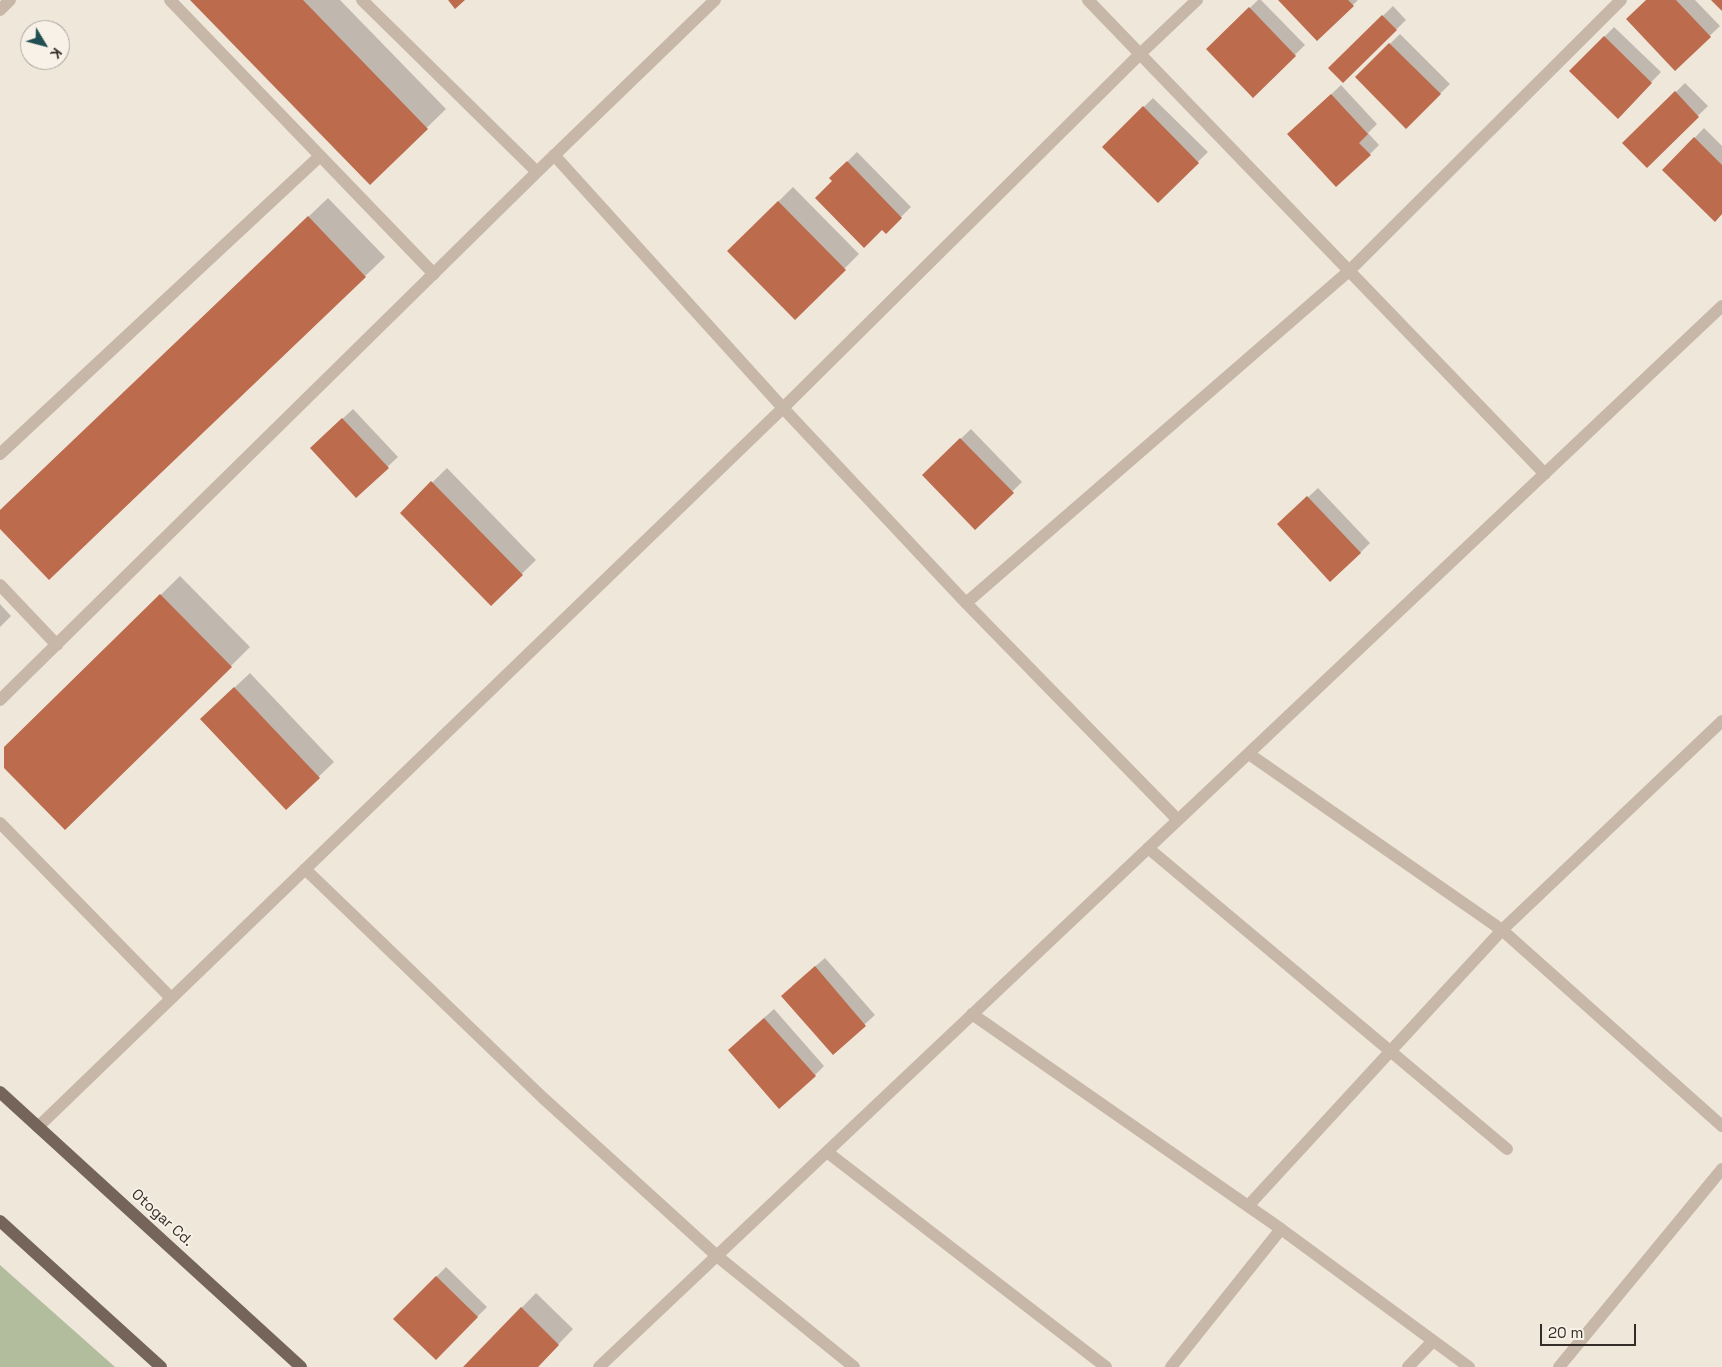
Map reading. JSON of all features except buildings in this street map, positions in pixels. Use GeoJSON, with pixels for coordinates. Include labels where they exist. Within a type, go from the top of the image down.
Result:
{"type":"FeatureCollection","features":[{"type":"Feature","properties":{"kind":"main road","name":"Otogar Cd."},"geometry":{"type":"LineString","coordinates":[[0,1092],[301,1367]]}},
{"type":"Feature","properties":{"kind":"main road"},"geometry":{"type":"LineString","coordinates":[[0,1221],[161,1367]]}},
{"type":"Feature","properties":{"kind":"street"},"geometry":{"type":"LineString","coordinates":[[0,10],[10,0]]}},
{"type":"Feature","properties":{"kind":"street"},"geometry":{"type":"LineString","coordinates":[[170,0],[434,274]]}},
{"type":"Feature","properties":{"kind":"street"},"geometry":{"type":"LineString","coordinates":[[362,0],[537,172]]}},
{"type":"Feature","properties":{"kind":"street"},"geometry":{"type":"LineString","coordinates":[[0,700],[554,155],[715,0]]}},
{"type":"Feature","properties":{"kind":"street"},"geometry":{"type":"LineString","coordinates":[[1088,0],[1545,474]]}},
{"type":"Feature","properties":{"kind":"street"},"geometry":{"type":"LineString","coordinates":[[38,1127],[783,408],[1140,54],[1197,0]]}},
{"type":"Feature","properties":{"kind":"street"},"geometry":{"type":"LineString","coordinates":[[966,603],[1349,271],[1621,0]]}},
{"type":"Feature","properties":{"kind":"street"},"geometry":{"type":"LineString","coordinates":[[554,155],[783,408],[966,603],[1178,820]]}},
{"type":"Feature","properties":{"kind":"street"},"geometry":{"type":"LineString","coordinates":[[0,454],[320,156]]}},
{"type":"Feature","properties":{"kind":"street"},"geometry":{"type":"LineString","coordinates":[[599,1367],[1722,306]]}},
{"type":"Feature","properties":{"kind":"street"},"geometry":{"type":"LineString","coordinates":[[0,585],[57,645]]}},
{"type":"Feature","properties":{"kind":"street"},"geometry":{"type":"LineString","coordinates":[[1248,1206],[1502,930],[1722,721]]}},
{"type":"Feature","properties":{"kind":"street"},"geometry":{"type":"LineString","coordinates":[[1249,754],[1502,930],[1722,1126]]}},
{"type":"Feature","properties":{"kind":"street"},"geometry":{"type":"LineString","coordinates":[[0,822],[171,998]]}},
{"type":"Feature","properties":{"kind":"street"},"geometry":{"type":"LineString","coordinates":[[1148,848],[1507,1149]]}},
{"type":"Feature","properties":{"kind":"street"},"geometry":{"type":"LineString","coordinates":[[305,869],[542,1097],[717,1256],[854,1367]]}},
{"type":"Feature","properties":{"kind":"street"},"geometry":{"type":"LineString","coordinates":[[972,1014],[1248,1206],[1468,1367]]}},
{"type":"Feature","properties":{"kind":"street"},"geometry":{"type":"LineString","coordinates":[[827,1152],[1106,1367]]}},
{"type":"Feature","properties":{"kind":"street"},"geometry":{"type":"LineString","coordinates":[[1559,1367],[1722,1169]]}},
{"type":"Feature","properties":{"kind":"street"},"geometry":{"type":"LineString","coordinates":[[1170,1367],[1281,1230]]}},
{"type":"Feature","properties":{"kind":"street"},"geometry":{"type":"LineString","coordinates":[[1408,1367],[1433,1341]]}},
{"type":"Feature","properties":{"kind":"green space"},"geometry":{"type":"Polygon","coordinates":[[[0,1265],[115,1367],[0,1367],[0,1265]]]}}]}
